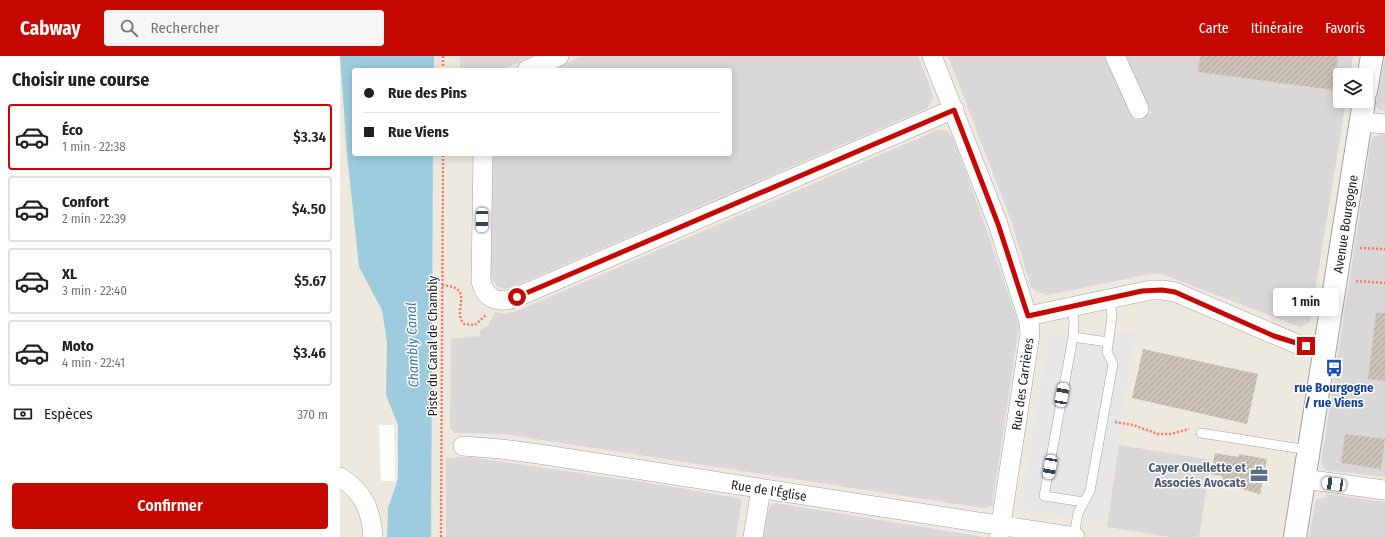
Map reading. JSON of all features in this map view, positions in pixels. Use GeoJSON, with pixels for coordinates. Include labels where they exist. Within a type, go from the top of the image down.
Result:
{"type":"FeatureCollection","features":[{"type":"Feature","properties":{"kind":"street"},"geometry":{"type":"LineString","coordinates":[[532,68],[559,56]]}},
{"type":"Feature","properties":{"kind":"street","name":"Rue des Carrières"},"geometry":{"type":"LineString","coordinates":[[932,56],[998,224],[1028,316],[1030,334],[999,531]]}},
{"type":"Feature","properties":{"kind":"street"},"geometry":{"type":"LineString","coordinates":[[1116,56],[1139,108]]}},
{"type":"Feature","properties":{"kind":"street"},"geometry":{"type":"LineString","coordinates":[[1370,68],[1372,56]]}},
{"type":"Feature","properties":{"kind":"street","name":"Avenue Bourgogne"},"geometry":{"type":"LineString","coordinates":[[1295,537],[1363,108]]}},
{"type":"Feature","properties":{"kind":"street"},"geometry":{"type":"LineString","coordinates":[[482,156],[481,281],[485,292],[489,297],[504,301],[517,297],[954,110]]}},
{"type":"Feature","properties":{"kind":"street"},"geometry":{"type":"LineString","coordinates":[[1361,122],[1385,124]]}},
{"type":"Feature","properties":{"kind":"street"},"geometry":{"type":"LineString","coordinates":[[1028,316],[1150,290],[1168,290],[1297,344],[1325,349]]}},
{"type":"Feature","properties":{"kind":"street","name":"Rue de l'Église"},"geometry":{"type":"LineString","coordinates":[[463,446],[501,449],[761,489],[999,531],[1075,537]]}},
{"type":"Feature","properties":{"kind":"street"},"geometry":{"type":"LineString","coordinates":[[340,477],[361,495],[369,510],[373,537]]}},
{"type":"Feature","properties":{"kind":"street"},"geometry":{"type":"LineString","coordinates":[[1304,479],[1385,490]]}},
{"type":"Feature","properties":{"kind":"street"},"geometry":{"type":"LineString","coordinates":[[753,537],[761,489]]}},
{"type":"Feature","properties":{"kind":"lane"},"geometry":{"type":"LineString","coordinates":[[1075,537],[1078,513],[1090,491],[1112,364],[1107,352],[1112,310],[1110,298]]}},
{"type":"Feature","properties":{"kind":"lane"},"geometry":{"type":"LineString","coordinates":[[1072,306],[1074,322],[1073,337],[1044,496],[1084,502]]}},
{"type":"Feature","properties":{"kind":"lane"},"geometry":{"type":"LineString","coordinates":[[1073,337],[1108,342]]}},
{"type":"Feature","properties":{"kind":"lane"},"geometry":{"type":"LineString","coordinates":[[1198,431],[1309,450]]}},
{"type":"Feature","properties":{"kind":"path"},"geometry":{"type":"LineString","coordinates":[[443,56],[443,68]]}},
{"type":"Feature","properties":{"kind":"path","name":"Piste du Canal de Chambly"},"geometry":{"type":"LineString","coordinates":[[441,537],[443,156]]}},
{"type":"Feature","properties":{"kind":"path"},"geometry":{"type":"LineString","coordinates":[[1353,248],[1385,249]]}},
{"type":"Feature","properties":{"kind":"path"},"geometry":{"type":"LineString","coordinates":[[1348,281],[1385,283]]}},
{"type":"Feature","properties":{"kind":"path"},"geometry":{"type":"LineString","coordinates":[[442,285],[454,287],[460,293],[462,301],[460,318],[464,324],[475,325],[480,323],[490,310]]}},
{"type":"Feature","properties":{"kind":"path"},"geometry":{"type":"LineString","coordinates":[[1124,423],[1158,434],[1198,431]]}},
{"type":"Feature","properties":{"kind":"path"},"geometry":{"type":"LineString","coordinates":[[442,435],[448,435]]}},
{"type":"Feature","properties":{"kind":"shaded area"},"geometry":{"type":"Polygon","coordinates":[[[460,56],[533,56],[506,68],[460,68],[460,56]]]}},
{"type":"Feature","properties":{"kind":"shaded area"},"geometry":{"type":"Polygon","coordinates":[[[583,56],[918,56],[933,98],[927,108],[923,110],[510,288],[504,289],[497,286],[490,276],[491,156],[732,156],[732,68],[555,68],[583,56]]]}},
{"type":"Feature","properties":{"kind":"shaded area"},"geometry":{"type":"Polygon","coordinates":[[[948,56],[1106,56],[1135,120],[1152,113],[1148,108],[1125,56],[1353,56],[1351,68],[1333,68],[1333,108],[1345,108],[1310,322],[1300,327],[1162,274],[1150,274],[1047,295],[1035,291],[1031,287],[1011,220],[948,56]]]}},
{"type":"Feature","properties":{"kind":"shaded area"},"geometry":{"type":"Polygon","coordinates":[[[1385,56],[1385,111],[1379,110],[1376,106],[1385,56]]]}},
{"type":"Feature","properties":{"kind":"shaded area"},"geometry":{"type":"Polygon","coordinates":[[[938,130],[948,131],[953,138],[987,231],[1019,326],[992,506],[983,508],[503,434],[453,433],[453,429],[450,429],[451,339],[480,336],[480,330],[488,326],[495,312],[505,314],[517,311],[938,130]]]}},
{"type":"Feature","properties":{"kind":"shaded area"},"geometry":{"type":"Polygon","coordinates":[[[1380,133],[1385,133],[1385,477],[1326,470],[1321,463],[1371,142],[1374,136],[1379,136],[1380,133]]]}},
{"type":"Feature","properties":{"kind":"shaded area"},"geometry":{"type":"Polygon","coordinates":[[[1135,332],[1106,523],[1020,509],[1049,335],[1135,332]]]}},
{"type":"Feature","properties":{"kind":"shaded area"},"geometry":{"type":"Polygon","coordinates":[[[1119,445],[1211,460],[1199,537],[1170,537],[1107,527],[1119,445]]]}},
{"type":"Feature","properties":{"kind":"shaded area"},"geometry":{"type":"Polygon","coordinates":[[[469,457],[668,486],[742,499],[736,537],[446,537],[446,458],[469,457]]]}},
{"type":"Feature","properties":{"kind":"shaded area"},"geometry":{"type":"Polygon","coordinates":[[[1326,494],[1385,502],[1385,537],[1309,537],[1316,500],[1326,497],[1326,494]]]}},
{"type":"Feature","properties":{"kind":"shaded area"},"geometry":{"type":"Polygon","coordinates":[[[775,503],[982,537],[763,537],[767,513],[771,505],[775,503]]]}},
{"type":"Feature","properties":{"kind":"water","name":"Chambly Canal"},"geometry":{"type":"Polygon","coordinates":[[[340,56],[434,56],[434,68],[352,68],[352,156],[433,156],[431,537],[387,537],[388,508],[398,479],[398,425],[386,395],[387,343],[382,310],[359,267],[347,154],[340,56]]]}},
{"type":"Feature","properties":{"kind":"pier"},"geometry":{"type":"Polygon","coordinates":[[[379,425],[394,425],[395,481],[381,481],[379,425]]]}},
{"type":"Feature","properties":{"kind":"building"},"geometry":{"type":"Polygon","coordinates":[[[1200,56],[1338,56],[1337,68],[1333,68],[1333,90],[1198,72],[1200,56]]]}},
{"type":"Feature","properties":{"kind":"building"},"geometry":{"type":"Polygon","coordinates":[[[1376,313],[1385,313],[1385,381],[1368,379],[1376,313]]]}},
{"type":"Feature","properties":{"kind":"building"},"geometry":{"type":"Polygon","coordinates":[[[1143,349],[1258,374],[1247,424],[1132,398],[1143,349]]]}},
{"type":"Feature","properties":{"kind":"building"},"geometry":{"type":"Polygon","coordinates":[[[1345,434],[1385,439],[1381,469],[1341,463],[1345,434]]]}},
{"type":"Feature","properties":{"kind":"building"},"geometry":{"type":"Polygon","coordinates":[[[1215,453],[1238,457],[1239,454],[1267,459],[1260,494],[1223,484],[1222,476],[1211,474],[1215,453]]]}},
{"type":"Feature","properties":{"kind":"place","name":"rue Bourgogne / rue Viens"},"geometry":{"type":"Point","coordinates":[1334,368]}},
{"type":"Feature","properties":{"kind":"place","name":"Cayer Ouellette et Associés Avocats"},"geometry":{"type":"Point","coordinates":[1259,474]}},
{"type":"Feature","properties":{"kind":"route"},"geometry":{"type":"LineString","coordinates":[[517,297],[954,110],[998,224],[1028,316],[1128,294],[1150,290],[1168,290],[1274,336],[1306,346]]}}]}
